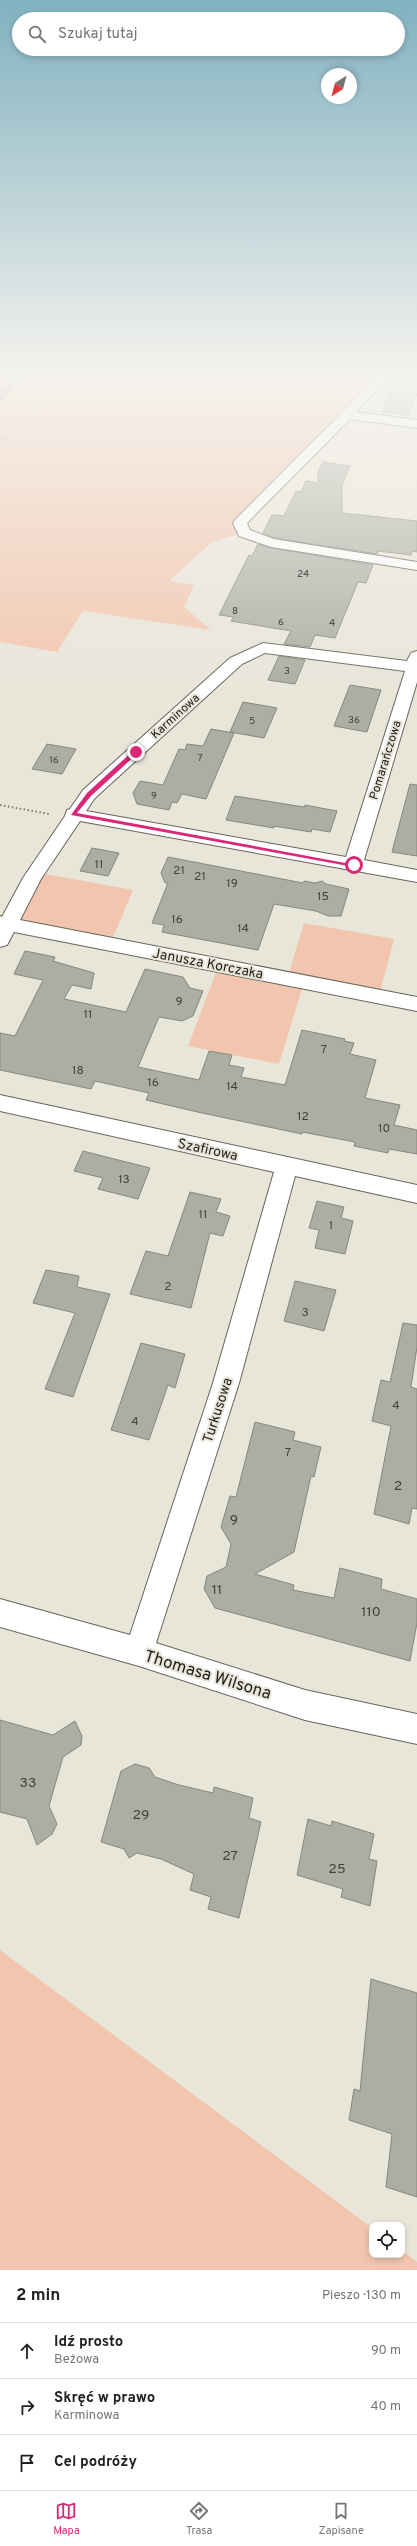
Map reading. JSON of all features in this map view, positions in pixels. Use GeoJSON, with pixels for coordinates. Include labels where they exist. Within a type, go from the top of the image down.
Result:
{"type":"FeatureCollection","features":[{"type":"Feature","properties":{"kind":"street"},"geometry":{"type":"LineString","coordinates":[[275,485],[256,503],[240,523],[244,533],[271,543],[417,566]]}},
{"type":"Feature","properties":{"kind":"street","name":"Karminowa"},"geometry":{"type":"LineString","coordinates":[[2,929],[32,878],[72,816],[89,794],[236,661],[263,648],[415,662]]}},
{"type":"Feature","properties":{"kind":"street","name":"Pomarańczowa"},"geometry":{"type":"LineString","coordinates":[[354,865],[415,662]]}},
{"type":"Feature","properties":{"kind":"street"},"geometry":{"type":"LineString","coordinates":[[72,816],[417,876]]}},
{"type":"Feature","properties":{"kind":"street","name":"Janusza Korczaka"},"geometry":{"type":"LineString","coordinates":[[2,929],[417,1004]]}},
{"type":"Feature","properties":{"kind":"street","name":"Szafirowa"},"geometry":{"type":"LineString","coordinates":[[0,1103],[417,1194]]}},
{"type":"Feature","properties":{"kind":"street","name":"Turkusowa"},"geometry":{"type":"LineString","coordinates":[[139,1652],[226,1383],[287,1166]]}},
{"type":"Feature","properties":{"kind":"street","name":"Thomasa Wilsona"},"geometry":{"type":"LineString","coordinates":[[0,1613],[139,1652],[305,1705],[417,1729]]}},
{"type":"Feature","properties":{"kind":"path"},"geometry":{"type":"LineString","coordinates":[[0,805],[72,816]]}},
{"type":"Feature","properties":{"kind":"shaded area"},"geometry":{"type":"Polygon","coordinates":[[[0,485],[277,485],[247,515],[244,533],[212,542],[169,581],[194,585],[184,607],[211,630],[83,611],[57,652],[0,642],[0,485]]]}},
{"type":"Feature","properties":{"kind":"shaded area"},"geometry":{"type":"Polygon","coordinates":[[[35,872],[133,890],[110,944],[7,924],[35,872]]]}},
{"type":"Feature","properties":{"kind":"shaded area"},"geometry":{"type":"Polygon","coordinates":[[[304,923],[394,939],[379,996],[304,982],[279,1064],[188,1046],[218,967],[287,979],[304,923]]]}},
{"type":"Feature","properties":{"kind":"shaded area"},"geometry":{"type":"Polygon","coordinates":[[[0,1950],[369,2226],[369,2258],[405,2258],[405,2253],[417,2262],[417,2270],[0,2270],[0,1950]]]}},
{"type":"Feature","properties":{"kind":"building"},"geometry":{"type":"Polygon","coordinates":[[[304,485],[342,485],[342,513],[417,521],[417,552],[412,551],[411,555],[378,551],[377,554],[274,538],[263,533],[272,515],[284,516],[296,491],[301,492],[304,485]]]}},
{"type":"Feature","properties":{"kind":"building"},"geometry":{"type":"Polygon","coordinates":[[[258,544],[271,548],[373,565],[366,583],[358,582],[335,638],[315,635],[310,647],[284,644],[291,631],[231,621],[234,617],[219,615],[249,555],[252,556],[258,544]]]}},
{"type":"Feature","properties":{"kind":"building"},"geometry":{"type":"Polygon","coordinates":[[[279,656],[305,660],[295,684],[268,680],[279,656]]]}},
{"type":"Feature","properties":{"kind":"building"},"geometry":{"type":"Polygon","coordinates":[[[350,685],[381,690],[367,732],[334,726],[350,685]]]}},
{"type":"Feature","properties":{"kind":"building"},"geometry":{"type":"Polygon","coordinates":[[[243,702],[277,708],[264,738],[230,732],[243,702]]]}},
{"type":"Feature","properties":{"kind":"building"},"geometry":{"type":"Polygon","coordinates":[[[211,729],[234,733],[206,799],[182,794],[177,803],[172,802],[169,810],[137,804],[133,793],[140,781],[163,785],[179,749],[185,750],[187,744],[203,746],[211,729]]]}},
{"type":"Feature","properties":{"kind":"building"},"geometry":{"type":"Polygon","coordinates":[[[47,744],[76,749],[62,774],[32,769],[47,744]]]}},
{"type":"Feature","properties":{"kind":"building"},"geometry":{"type":"Polygon","coordinates":[[[410,784],[417,785],[417,856],[392,852],[410,784]]]}},
{"type":"Feature","properties":{"kind":"building"},"geometry":{"type":"Polygon","coordinates":[[[235,796],[304,807],[305,805],[337,811],[330,832],[312,829],[311,832],[274,826],[274,828],[226,820],[235,796]]]}},
{"type":"Feature","properties":{"kind":"building"},"geometry":{"type":"Polygon","coordinates":[[[92,848],[119,853],[108,876],[80,871],[92,848]]]}},
{"type":"Feature","properties":{"kind":"building"},"geometry":{"type":"Polygon","coordinates":[[[168,857],[303,883],[304,881],[315,883],[322,881],[326,884],[349,889],[341,916],[328,916],[316,911],[274,904],[258,950],[162,932],[164,925],[152,923],[168,883],[165,883],[161,873],[168,857]]]}},
{"type":"Feature","properties":{"kind":"building"},"geometry":{"type":"Polygon","coordinates":[[[25,951],[55,957],[53,961],[94,973],[91,989],[72,985],[64,999],[126,1012],[145,969],[183,977],[190,988],[203,991],[193,1016],[182,1021],[159,1017],[138,1067],[199,1080],[209,1051],[232,1055],[229,1065],[244,1068],[241,1077],[285,1085],[302,1030],[345,1039],[344,1041],[354,1043],[350,1054],[376,1060],[365,1098],[400,1105],[394,1125],[417,1130],[417,1154],[389,1149],[388,1153],[354,1146],[355,1142],[302,1132],[302,1134],[202,1113],[146,1100],[149,1093],[95,1081],[91,1089],[0,1070],[0,1033],[15,1036],[43,980],[14,974],[25,951]]]}},
{"type":"Feature","properties":{"kind":"building"},"geometry":{"type":"Polygon","coordinates":[[[83,1151],[150,1168],[138,1199],[98,1189],[103,1178],[74,1171],[83,1151]]]}},
{"type":"Feature","properties":{"kind":"building"},"geometry":{"type":"Polygon","coordinates":[[[190,1192],[221,1199],[216,1212],[230,1216],[223,1236],[210,1233],[191,1308],[130,1294],[146,1251],[168,1256],[190,1192]]]}},
{"type":"Feature","properties":{"kind":"building"},"geometry":{"type":"Polygon","coordinates":[[[317,1201],[344,1207],[341,1218],[353,1221],[345,1254],[315,1248],[319,1230],[309,1228],[317,1201]]]}},
{"type":"Feature","properties":{"kind":"building"},"geometry":{"type":"Polygon","coordinates":[[[46,1270],[79,1276],[77,1287],[110,1294],[73,1397],[45,1389],[75,1313],[33,1303],[46,1270]]]}},
{"type":"Feature","properties":{"kind":"building"},"geometry":{"type":"Polygon","coordinates":[[[295,1281],[336,1290],[324,1331],[284,1321],[295,1281]]]}},
{"type":"Feature","properties":{"kind":"building"},"geometry":{"type":"Polygon","coordinates":[[[403,1323],[417,1325],[417,1347],[411,1387],[417,1389],[417,1509],[412,1508],[409,1524],[374,1514],[391,1426],[372,1421],[381,1380],[390,1382],[403,1323]]]}},
{"type":"Feature","properties":{"kind":"building"},"geometry":{"type":"Polygon","coordinates":[[[141,1343],[185,1354],[175,1388],[168,1385],[149,1440],[111,1430],[141,1343]]]}},
{"type":"Feature","properties":{"kind":"building"},"geometry":{"type":"Polygon","coordinates":[[[255,1422],[295,1432],[293,1440],[321,1447],[314,1477],[311,1476],[294,1552],[255,1574],[294,1585],[293,1590],[334,1598],[340,1568],[382,1579],[381,1589],[417,1599],[417,1623],[410,1661],[215,1608],[204,1589],[207,1576],[226,1567],[231,1544],[221,1527],[230,1496],[236,1497],[255,1422]]]}},
{"type":"Feature","properties":{"kind":"building"},"geometry":{"type":"Polygon","coordinates":[[[0,1720],[53,1735],[75,1721],[82,1736],[81,1745],[63,1757],[49,1806],[57,1824],[52,1834],[37,1845],[27,1819],[0,1812],[0,1720]]]}},
{"type":"Feature","properties":{"kind":"building"},"geometry":{"type":"Polygon","coordinates":[[[135,1764],[149,1768],[155,1777],[179,1785],[213,1793],[214,1787],[253,1798],[249,1818],[261,1822],[239,1918],[208,1909],[211,1897],[190,1890],[194,1874],[161,1859],[137,1853],[129,1858],[124,1849],[101,1842],[121,1771],[135,1764]]]}},
{"type":"Feature","properties":{"kind":"building"},"geometry":{"type":"Polygon","coordinates":[[[308,1819],[331,1826],[332,1821],[374,1834],[369,1859],[377,1861],[370,1906],[341,1897],[343,1889],[297,1875],[308,1819]]]}},
{"type":"Feature","properties":{"kind":"building"},"geometry":{"type":"Polygon","coordinates":[[[371,1979],[417,1993],[417,2197],[386,2187],[392,2134],[349,2120],[354,2089],[360,2091],[371,1979]]]}},
{"type":"Feature","properties":{"kind":"route"},"geometry":{"type":"LineString","coordinates":[[136,752],[89,794],[73,814],[354,865]]}}]}
